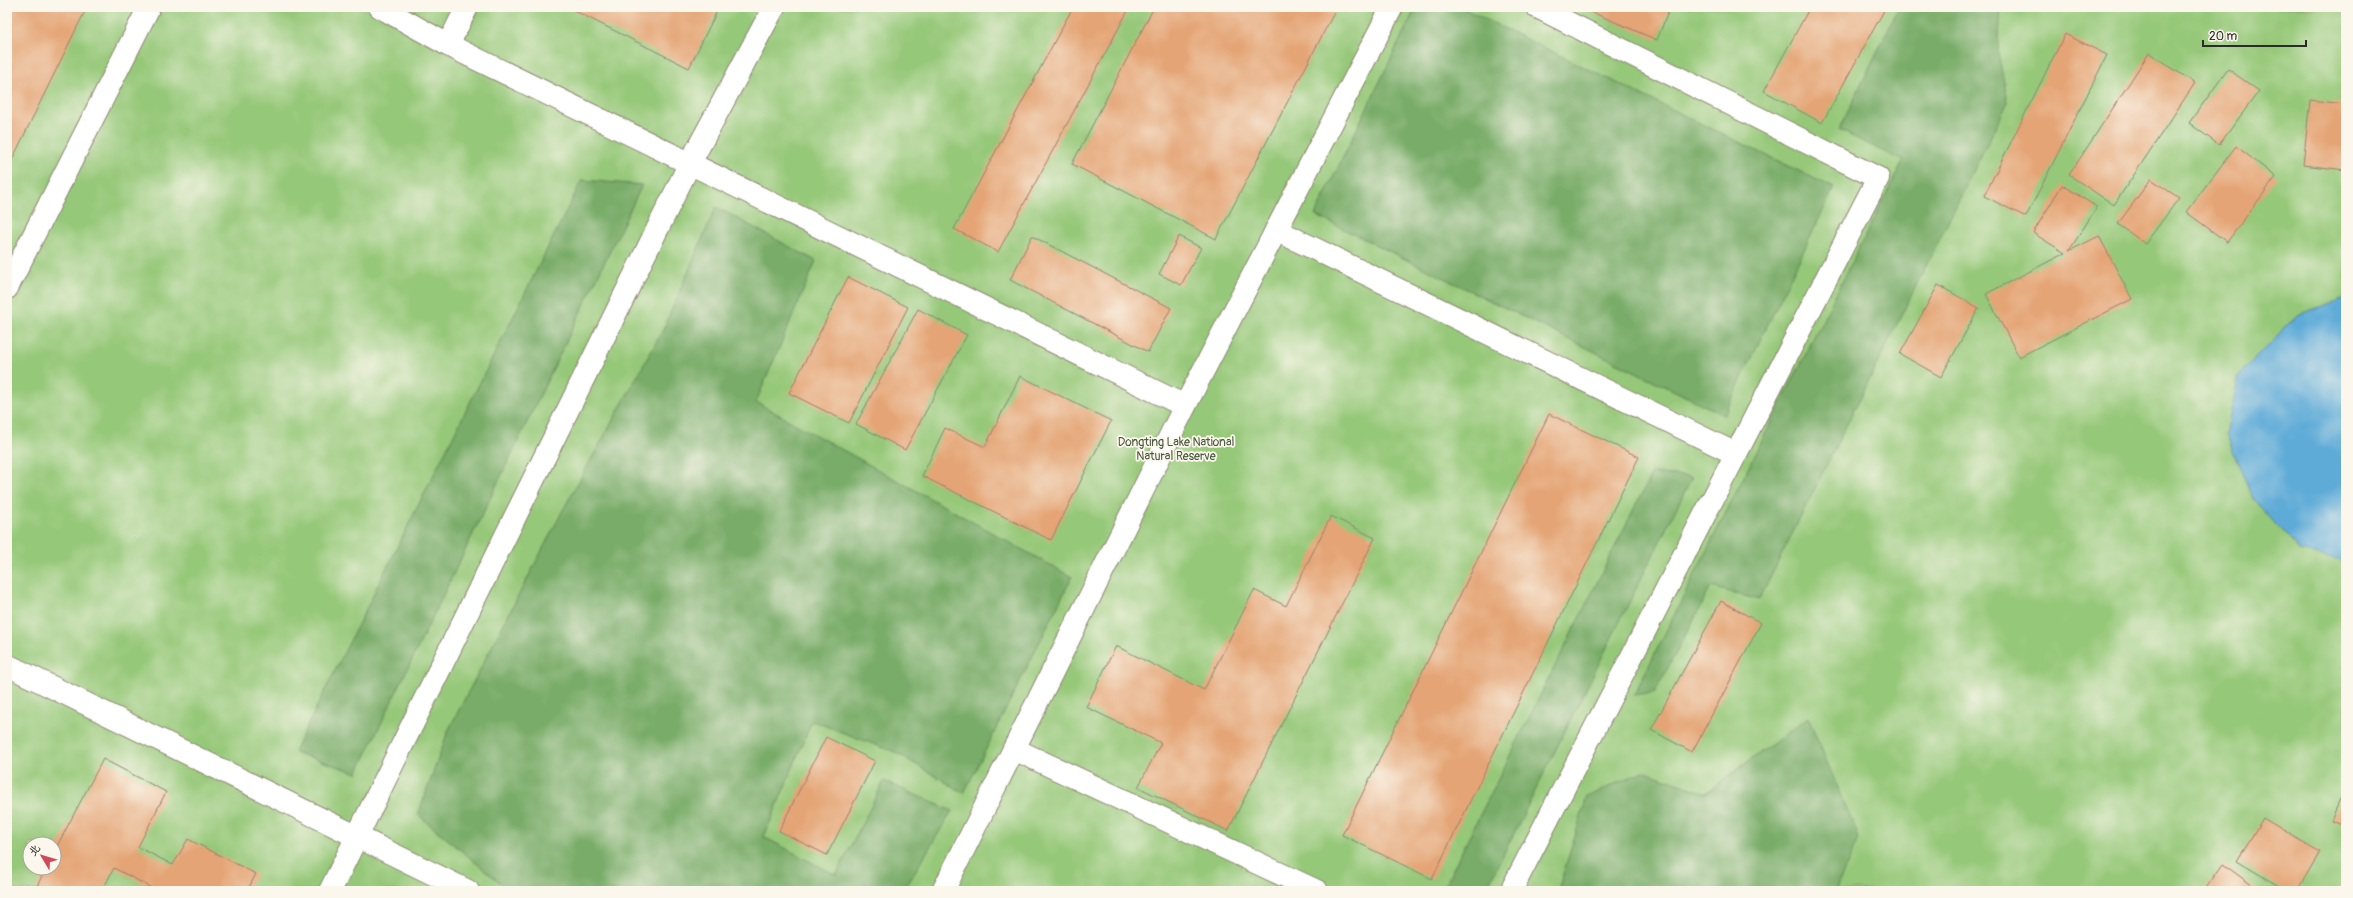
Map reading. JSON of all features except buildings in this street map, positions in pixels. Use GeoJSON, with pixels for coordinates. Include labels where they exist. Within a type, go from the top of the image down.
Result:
{"type":"FeatureCollection","features":[{"type":"Feature","properties":{"kind":"street"},"geometry":{"type":"LineString","coordinates":[[7,288],[149,7]]}},
{"type":"Feature","properties":{"kind":"street"},"geometry":{"type":"LineString","coordinates":[[380,7],[448,45],[1185,406]]}},
{"type":"Feature","properties":{"kind":"street"},"geometry":{"type":"LineString","coordinates":[[448,45],[467,7]]}},
{"type":"Feature","properties":{"kind":"street"},"geometry":{"type":"LineString","coordinates":[[330,891],[690,164],[774,7]]}},
{"type":"Feature","properties":{"kind":"street"},"geometry":{"type":"LineString","coordinates":[[943,891],[1185,406],[1392,7]]}},
{"type":"Feature","properties":{"kind":"street"},"geometry":{"type":"LineString","coordinates":[[1511,891],[1878,178],[1537,7]]}},
{"type":"Feature","properties":{"kind":"street"},"geometry":{"type":"LineString","coordinates":[[1276,230],[1736,454]]}},
{"type":"Feature","properties":{"kind":"street"},"geometry":{"type":"LineString","coordinates":[[7,665],[468,891]]}},
{"type":"Feature","properties":{"kind":"street"},"geometry":{"type":"LineString","coordinates":[[1014,750],[1317,891]]}},
{"type":"Feature","properties":{"kind":"green space","name":"Dongting Lake National Natural Reserve"},"geometry":{"type":"Polygon","coordinates":[[[7,7],[2346,7],[2346,891],[7,891],[7,7]]]}},
{"type":"Feature","properties":{"kind":"green space"},"geometry":{"type":"Polygon","coordinates":[[[1416,7],[1460,7],[1834,188],[1724,415],[1315,215],[1416,7]]]}},
{"type":"Feature","properties":{"kind":"green space"},"geometry":{"type":"Polygon","coordinates":[[[1899,7],[2001,7],[1998,53],[2008,102],[1759,600],[1711,587],[1655,692],[1634,695],[1903,161],[1839,130],[1899,7]]]}},
{"type":"Feature","properties":{"kind":"green space"},"geometry":{"type":"Polygon","coordinates":[[[582,180],[642,185],[357,773],[294,752],[582,180]]]}},
{"type":"Feature","properties":{"kind":"green space"},"geometry":{"type":"Polygon","coordinates":[[[716,207],[816,261],[756,402],[1072,577],[964,793],[895,752],[812,721],[764,837],[836,875],[884,781],[952,811],[903,891],[520,891],[503,885],[418,815],[448,731],[563,510],[663,330],[716,207]]]}},
{"type":"Feature","properties":{"kind":"green space"},"geometry":{"type":"Polygon","coordinates":[[[1652,473],[1692,477],[1485,891],[1442,891],[1652,473]]]}},
{"type":"Feature","properties":{"kind":"green space"},"geometry":{"type":"Polygon","coordinates":[[[1808,717],[1859,838],[1835,891],[1568,891],[1559,887],[1587,797],[1643,771],[1706,793],[1808,717]]]}},
{"type":"Feature","properties":{"kind":"water"},"geometry":{"type":"Polygon","coordinates":[[[2346,298],[2346,561],[2300,551],[2253,499],[2226,434],[2239,375],[2297,315],[2346,298]]]}}]}
